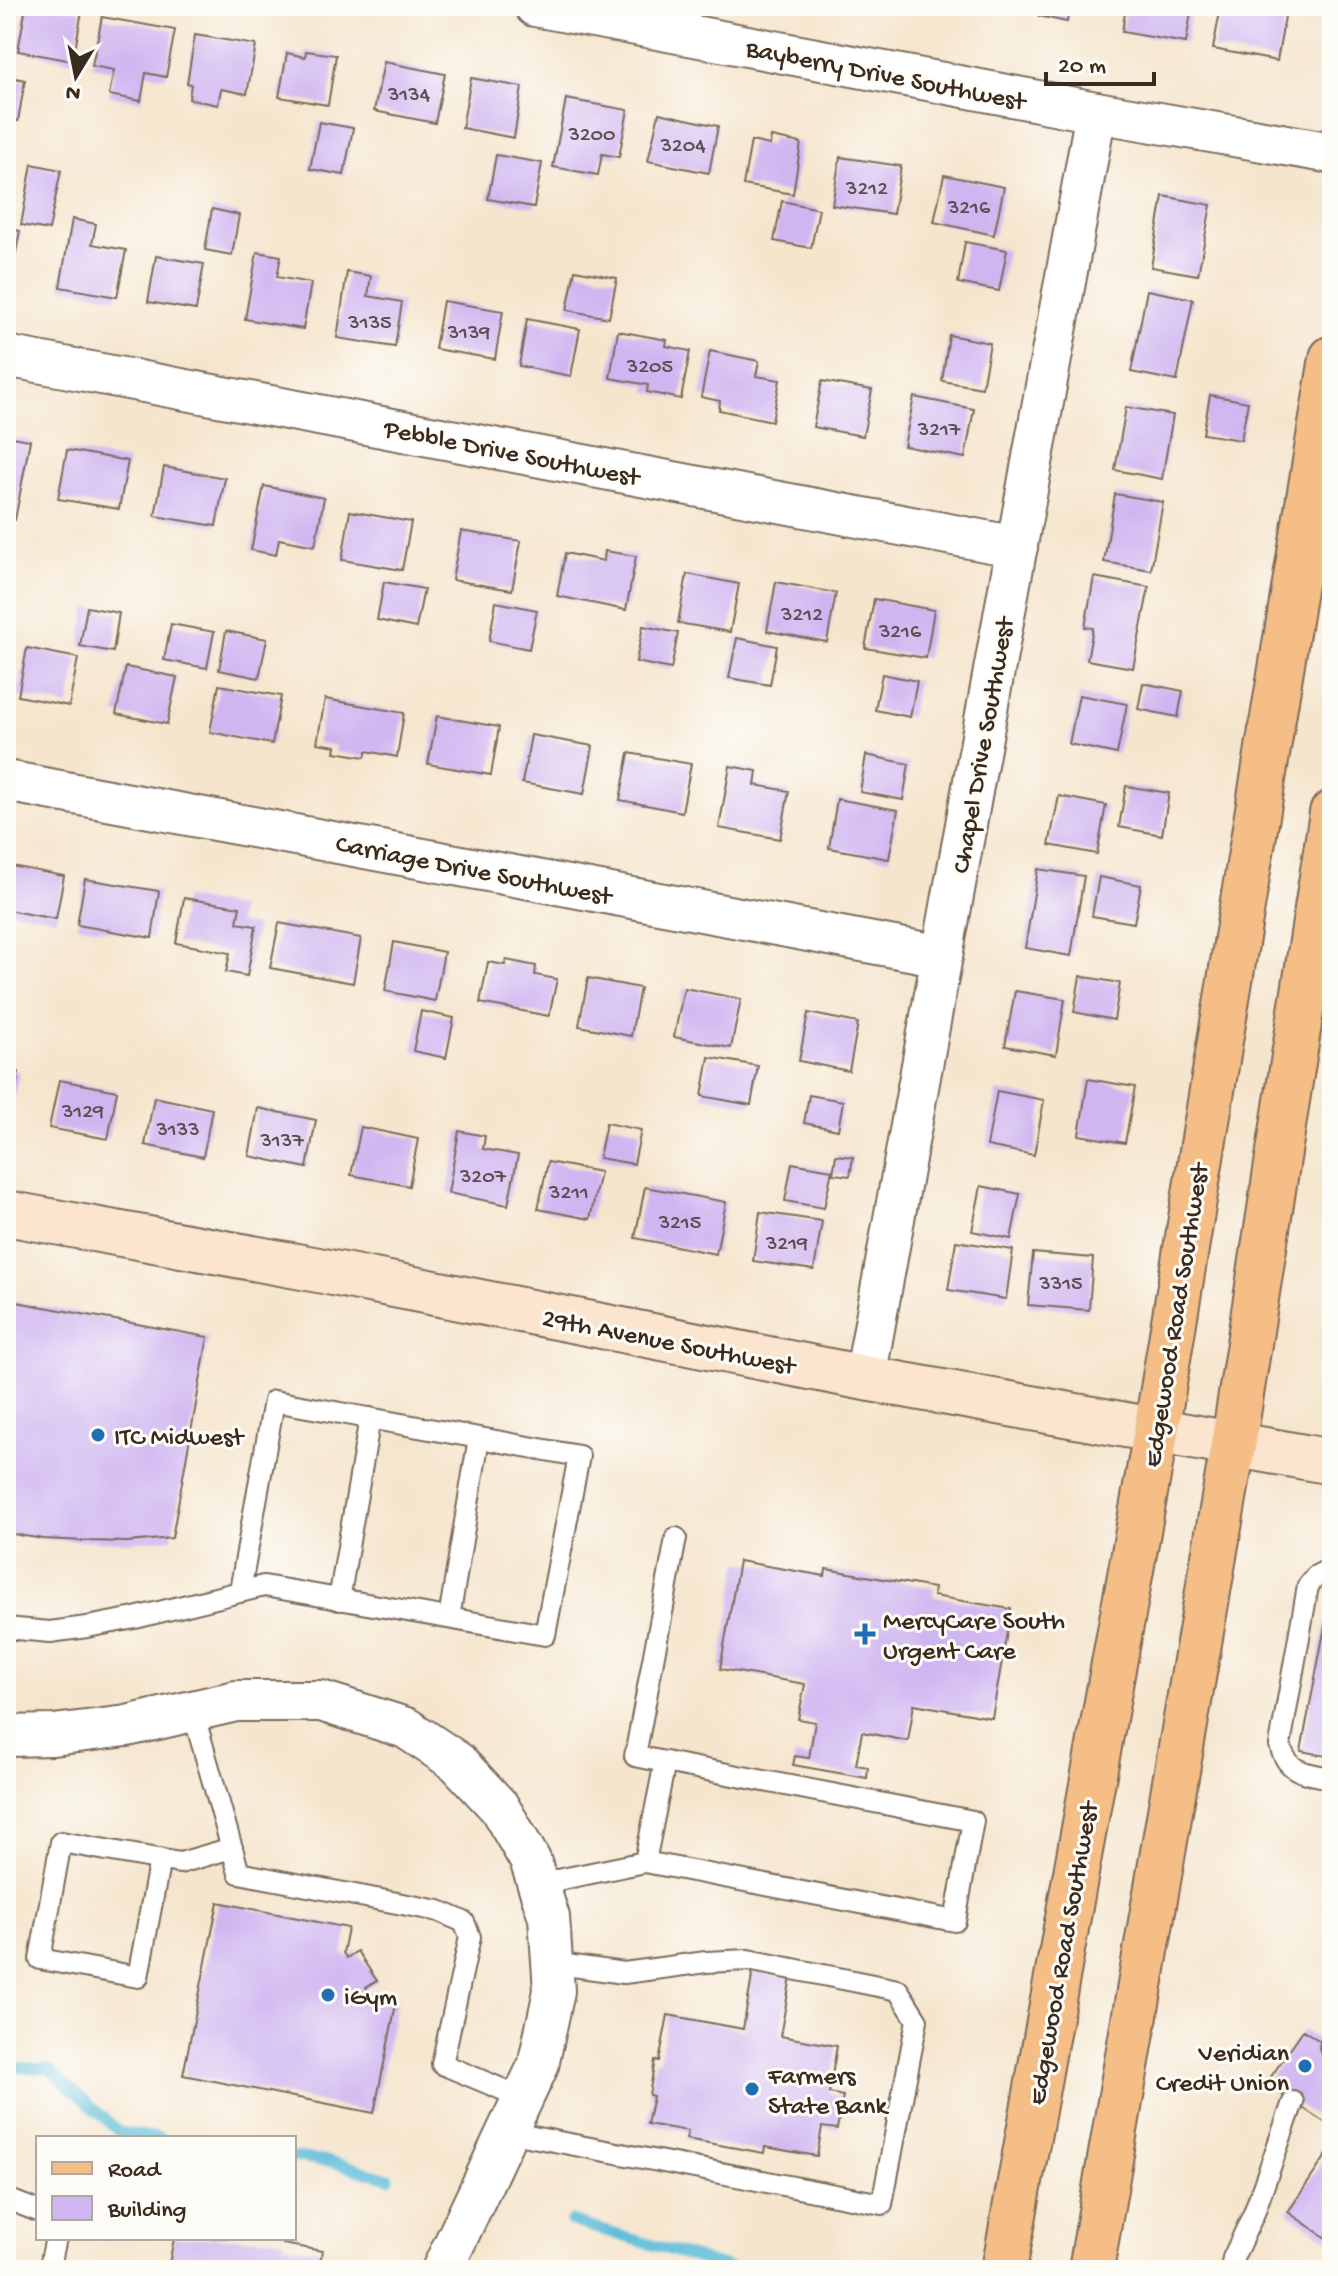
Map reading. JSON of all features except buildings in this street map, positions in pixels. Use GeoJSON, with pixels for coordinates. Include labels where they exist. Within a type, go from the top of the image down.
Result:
{"type":"FeatureCollection","features":[{"type":"Feature","properties":{"kind":"main road","name":"Edgewood Road Southwest"},"geometry":{"type":"LineString","coordinates":[[1004,2270],[1156,1432],[1332,358]]}},
{"type":"Feature","properties":{"kind":"main road"},"geometry":{"type":"LineString","coordinates":[[1332,558],[1332,568]]}},
{"type":"Feature","properties":{"kind":"main road"},"geometry":{"type":"LineString","coordinates":[[1091,2270],[1233,1446],[1332,813]]}},
{"type":"Feature","properties":{"kind":"street","name":"Bayberry Drive Southwest"},"geometry":{"type":"LineString","coordinates":[[535,6],[635,15],[1096,112],[1332,153]]}},
{"type":"Feature","properties":{"kind":"street","name":"Chapel Drive Southwest"},"geometry":{"type":"LineString","coordinates":[[865,1378],[1096,112]]}},
{"type":"Feature","properties":{"kind":"street","name":"Pebble Drive Southwest"},"geometry":{"type":"LineString","coordinates":[[6,356],[1017,547]]}},
{"type":"Feature","properties":{"kind":"street","name":"Carriage Drive Southwest"},"geometry":{"type":"LineString","coordinates":[[6,781],[942,956]]}},
{"type":"Feature","properties":{"kind":"street","name":"29th Avenue Southwest"},"geometry":{"type":"LineString","coordinates":[[6,1213],[313,1269],[865,1378],[1332,1462]]}},
{"type":"Feature","properties":{"kind":"street"},"geometry":{"type":"LineString","coordinates":[[6,1736],[53,1735],[127,1726],[236,1701],[321,1701],[406,1728],[457,1762],[499,1807],[530,1860],[549,1917],[554,1991],[538,2066],[442,2270]]}},
{"type":"Feature","properties":{"kind":"lane"},"geometry":{"type":"LineString","coordinates":[[6,1628],[50,1632],[87,1627],[264,1586],[545,1635],[579,1456],[274,1401],[240,1591]]}},
{"type":"Feature","properties":{"kind":"lane"},"geometry":{"type":"LineString","coordinates":[[339,1600],[370,1418]]}},
{"type":"Feature","properties":{"kind":"lane"},"geometry":{"type":"LineString","coordinates":[[449,1618],[479,1438]]}},
{"type":"Feature","properties":{"kind":"lane"},"geometry":{"type":"LineString","coordinates":[[538,1884],[645,1862],[955,1921],[973,1821],[635,1756],[676,1538]]}},
{"type":"Feature","properties":{"kind":"lane"},"geometry":{"type":"LineString","coordinates":[[1332,1568],[1316,1576],[1308,1586],[1280,1745],[1292,1767],[1301,1772],[1332,1778]]}},
{"type":"Feature","properties":{"kind":"lane"},"geometry":{"type":"LineString","coordinates":[[193,1712],[239,1873],[439,1911],[464,1922],[470,1937],[442,2064],[515,2115],[882,2204],[917,2020],[898,1990],[748,1960],[624,1973],[552,1963]]}},
{"type":"Feature","properties":{"kind":"lane"},"geometry":{"type":"LineString","coordinates":[[645,1862],[665,1762]]}},
{"type":"Feature","properties":{"kind":"lane"},"geometry":{"type":"LineString","coordinates":[[160,1859],[138,1977],[40,1959],[61,1842],[160,1859],[180,1863],[232,1848]]}},
{"type":"Feature","properties":{"kind":"lane"},"geometry":{"type":"LineString","coordinates":[[1231,2270],[1293,2102]]}},
{"type":"Feature","properties":{"kind":"lane"},"geometry":{"type":"LineString","coordinates":[[6,2201],[36,2210]]}},
{"type":"Feature","properties":{"kind":"lane"},"geometry":{"type":"LineString","coordinates":[[49,2270],[56,2240]]}},
{"type":"Feature","properties":{"kind":"waterway"},"geometry":{"type":"LineString","coordinates":[[6,2067],[49,2069],[120,2132],[147,2136]]}},
{"type":"Feature","properties":{"kind":"waterway"},"geometry":{"type":"LineString","coordinates":[[296,2157],[327,2161],[389,2178]]}},
{"type":"Feature","properties":{"kind":"waterway"},"geometry":{"type":"LineString","coordinates":[[571,2221],[737,2270]]}},
{"type":"Feature","properties":{"kind":"place","name":"ITC Midwest"},"geometry":{"type":"Point","coordinates":[98,1435]}},
{"type":"Feature","properties":{"kind":"place","name":"MercyCare South Urgent Care"},"geometry":{"type":"Point","coordinates":[865,1634]}},
{"type":"Feature","properties":{"kind":"place","name":"iGym"},"geometry":{"type":"Point","coordinates":[328,1995]}},
{"type":"Feature","properties":{"kind":"place","name":"Veridian Credit Union"},"geometry":{"type":"Point","coordinates":[1305,2066]}},
{"type":"Feature","properties":{"kind":"place","name":"Farmers State Bank"},"geometry":{"type":"Point","coordinates":[752,2089]}}]}
